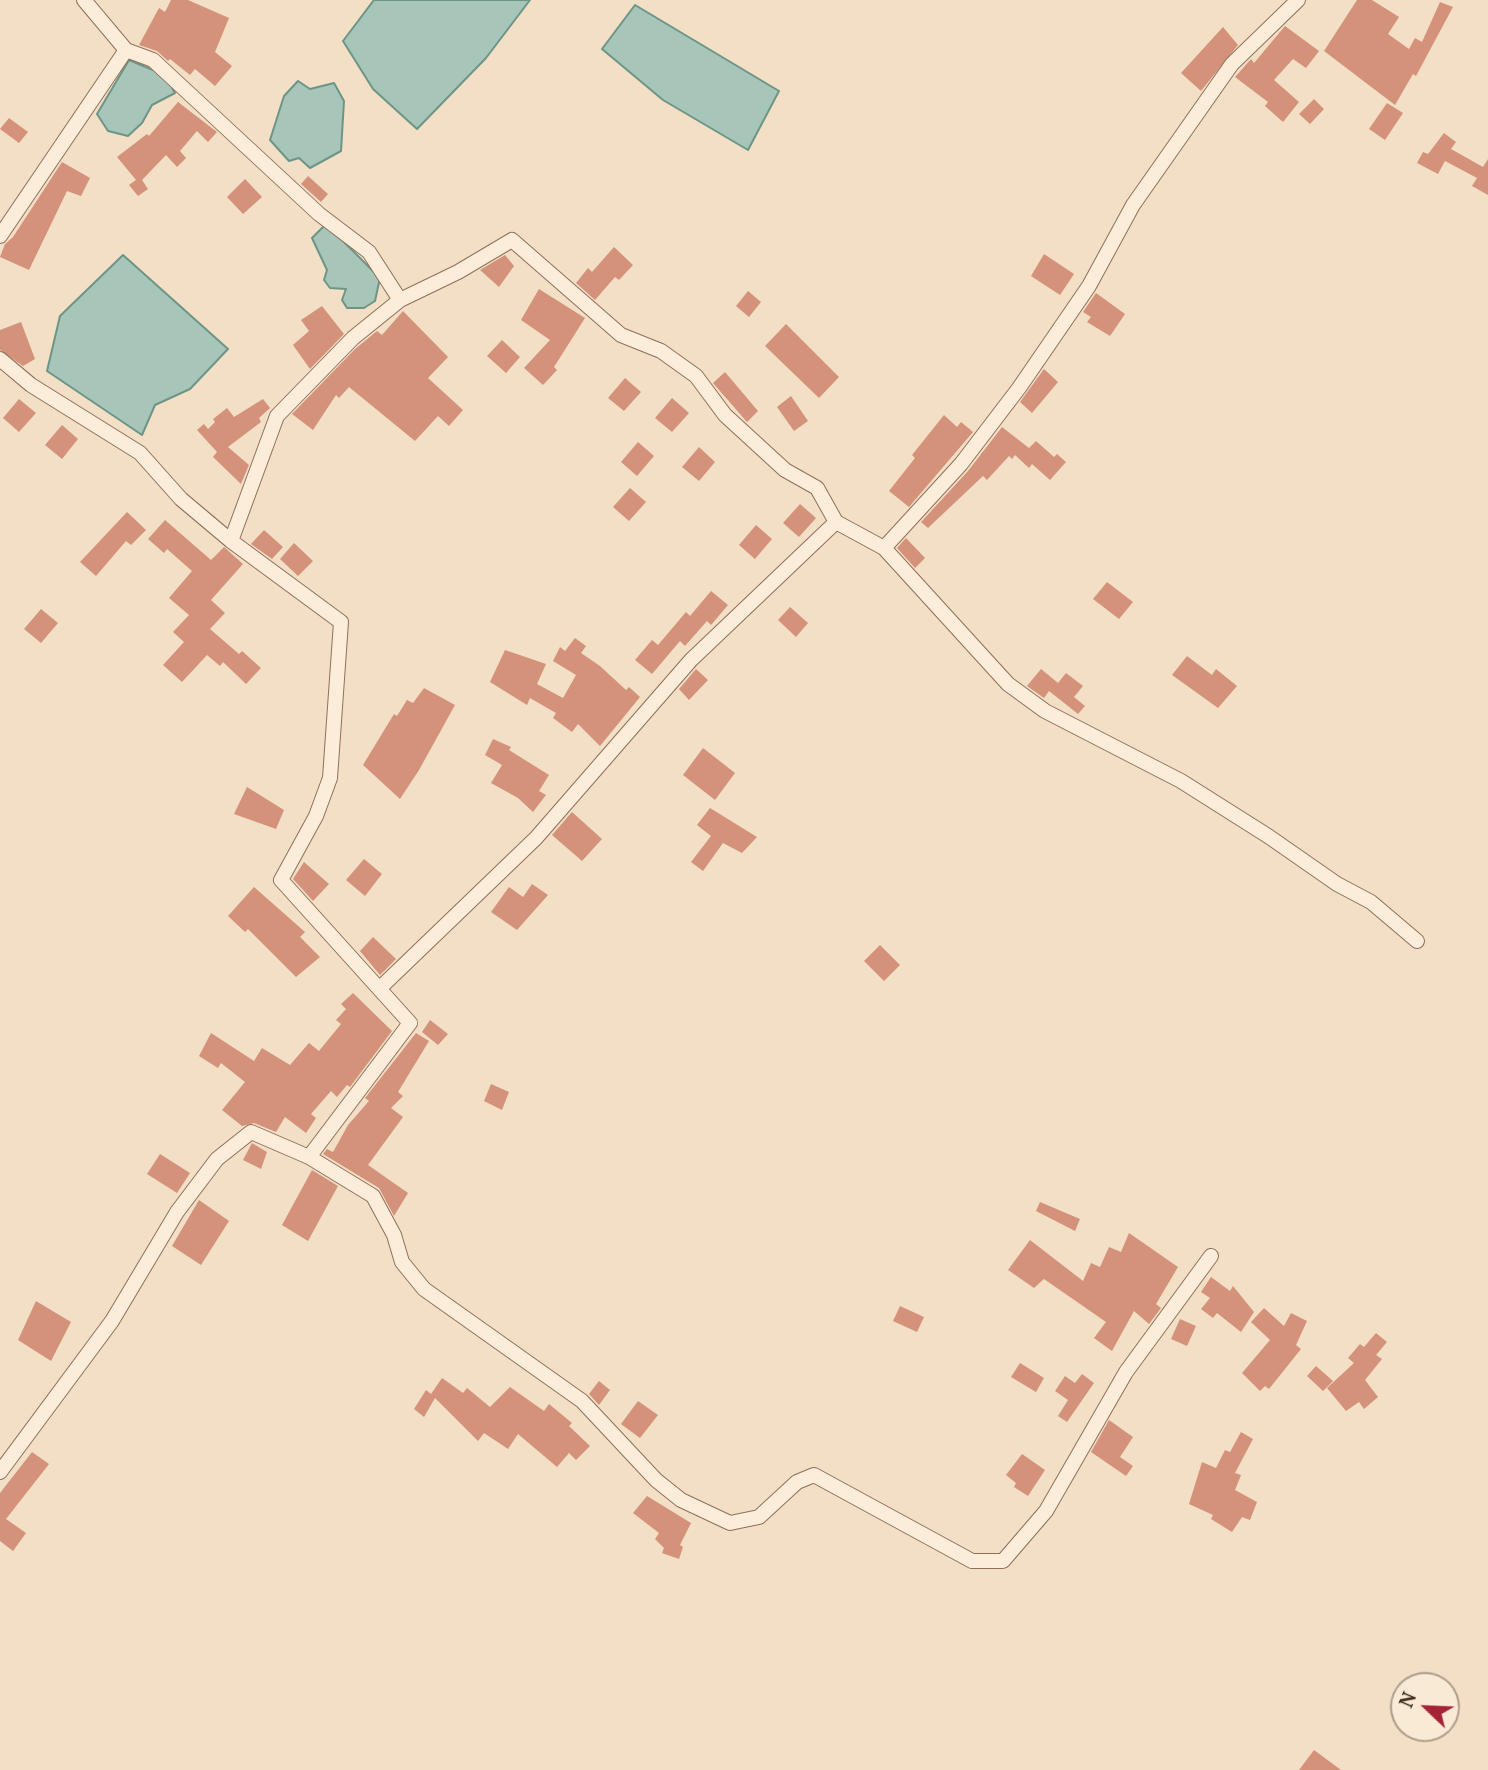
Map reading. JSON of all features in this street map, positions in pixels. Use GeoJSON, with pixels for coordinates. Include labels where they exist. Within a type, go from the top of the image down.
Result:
{"type":"FeatureCollection","features":[{"type":"Feature","properties":{"kind":"street"},"geometry":{"type":"LineString","coordinates":[[84,0],[126,50],[153,60],[319,214],[369,252],[400,300]]}},
{"type":"Feature","properties":{"kind":"street"},"geometry":{"type":"LineString","coordinates":[[884,548],[961,464],[1018,388],[1089,286],[1133,205],[1232,64],[1298,0]]}},
{"type":"Feature","properties":{"kind":"street"},"geometry":{"type":"LineString","coordinates":[[0,236],[126,50]]}},
{"type":"Feature","properties":{"kind":"street"},"geometry":{"type":"LineString","coordinates":[[231,541],[277,416],[353,338],[400,300],[458,272],[512,240],[621,335],[661,351],[696,376],[725,415],[785,470],[817,488],[836,522],[884,548],[1008,684],[1045,711],[1181,781],[1247,822],[1337,884],[1371,902],[1417,940]]}},
{"type":"Feature","properties":{"kind":"street"},"geometry":{"type":"LineString","coordinates":[[0,359],[31,385],[140,453],[181,499],[231,541],[341,622],[330,778],[316,816],[281,880],[410,1023],[309,1157]]}},
{"type":"Feature","properties":{"kind":"street"},"geometry":{"type":"LineString","coordinates":[[380,988],[537,838],[691,660],[836,522]]}},
{"type":"Feature","properties":{"kind":"street"},"geometry":{"type":"LineString","coordinates":[[0,1472],[112,1321],[177,1212],[217,1159],[251,1132],[309,1157],[373,1196],[394,1236],[402,1262],[424,1289],[582,1401],[656,1479],[681,1500],[730,1523],[759,1517],[797,1482],[814,1475],[972,1561],[1003,1561],[1046,1511],[1126,1372],[1211,1256]]}},
{"type":"Feature","properties":{"kind":"shaded area"},"geometry":{"type":"Polygon","coordinates":[[[374,0],[530,0],[486,58],[417,129],[373,89],[343,41],[374,0]]]}},
{"type":"Feature","properties":{"kind":"shaded area"},"geometry":{"type":"Polygon","coordinates":[[[635,5],[779,91],[748,150],[663,100],[602,49],[635,5]]]}},
{"type":"Feature","properties":{"kind":"shaded area"},"geometry":{"type":"Polygon","coordinates":[[[129,60],[165,75],[175,93],[152,105],[142,123],[128,136],[108,131],[97,114],[129,60]]]}},
{"type":"Feature","properties":{"kind":"shaded area"},"geometry":{"type":"Polygon","coordinates":[[[298,81],[310,89],[334,83],[344,101],[341,151],[310,168],[299,158],[289,161],[270,140],[284,96],[298,81]]]}},
{"type":"Feature","properties":{"kind":"shaded area"},"geometry":{"type":"Polygon","coordinates":[[[326,224],[380,278],[375,301],[364,308],[347,308],[342,300],[346,289],[330,288],[324,280],[327,270],[312,238],[326,224]]]}},
{"type":"Feature","properties":{"kind":"shaded area"},"geometry":{"type":"Polygon","coordinates":[[[123,255],[228,349],[190,389],[155,405],[142,435],[47,371],[60,316],[123,255]]]}},
{"type":"Feature","properties":{"kind":"building"},"geometry":{"type":"Polygon","coordinates":[[[171,0],[188,0],[229,18],[215,52],[232,66],[215,86],[195,69],[190,75],[157,51],[139,45],[159,8],[165,12],[171,0]]]}},
{"type":"Feature","properties":{"kind":"building"},"geometry":{"type":"Polygon","coordinates":[[[1357,0],[1372,0],[1399,17],[1388,34],[1409,49],[1415,38],[1422,42],[1440,2],[1453,7],[1416,76],[1413,74],[1395,105],[1324,51],[1357,0]]]}},
{"type":"Feature","properties":{"kind":"building"},"geometry":{"type":"Polygon","coordinates":[[[1285,26],[1319,51],[1306,68],[1293,59],[1274,80],[1299,102],[1283,122],[1265,106],[1268,102],[1235,77],[1251,59],[1254,63],[1285,26]]]}},
{"type":"Feature","properties":{"kind":"building"},"geometry":{"type":"Polygon","coordinates":[[[1223,27],[1238,45],[1201,91],[1181,73],[1223,27]]]}},
{"type":"Feature","properties":{"kind":"building"},"geometry":{"type":"Polygon","coordinates":[[[1314,99],[1324,109],[1310,124],[1299,114],[1314,99]]]}},
{"type":"Feature","properties":{"kind":"building"},"geometry":{"type":"Polygon","coordinates":[[[178,102],[217,132],[208,142],[197,131],[180,151],[186,158],[177,167],[166,155],[142,180],[148,189],[138,196],[129,185],[136,180],[117,157],[147,134],[149,136],[178,102]]]}},
{"type":"Feature","properties":{"kind":"building"},"geometry":{"type":"Polygon","coordinates":[[[1387,103],[1403,113],[1385,140],[1369,129],[1387,103]]]}},
{"type":"Feature","properties":{"kind":"building"},"geometry":{"type":"Polygon","coordinates":[[[9,118],[28,132],[19,143],[0,129],[9,118]]]}},
{"type":"Feature","properties":{"kind":"building"},"geometry":{"type":"Polygon","coordinates":[[[1444,133],[1456,142],[1451,149],[1483,167],[1488,159],[1488,195],[1472,186],[1477,178],[1445,161],[1438,174],[1417,163],[1423,152],[1428,154],[1444,133]]]}},
{"type":"Feature","properties":{"kind":"building"},"geometry":{"type":"Polygon","coordinates":[[[62,162],[90,178],[81,196],[67,191],[29,270],[0,257],[5,244],[13,237],[62,162]]]}},
{"type":"Feature","properties":{"kind":"building"},"geometry":{"type":"Polygon","coordinates":[[[308,176],[328,194],[321,202],[301,184],[308,176]]]}},
{"type":"Feature","properties":{"kind":"building"},"geometry":{"type":"Polygon","coordinates":[[[245,179],[262,197],[243,214],[227,197],[245,179]]]}},
{"type":"Feature","properties":{"kind":"building"},"geometry":{"type":"Polygon","coordinates":[[[614,247],[633,265],[619,280],[615,277],[595,300],[576,283],[588,268],[592,272],[614,247]]]}},
{"type":"Feature","properties":{"kind":"building"},"geometry":{"type":"Polygon","coordinates":[[[1044,254],[1074,274],[1060,295],[1031,276],[1044,254]]]}},
{"type":"Feature","properties":{"kind":"building"},"geometry":{"type":"Polygon","coordinates":[[[505,255],[514,266],[499,287],[480,270],[505,255]]]}},
{"type":"Feature","properties":{"kind":"building"},"geometry":{"type":"Polygon","coordinates":[[[539,289],[585,318],[554,367],[557,370],[543,385],[524,368],[550,340],[521,320],[539,289]]]}},
{"type":"Feature","properties":{"kind":"building"},"geometry":{"type":"Polygon","coordinates":[[[748,291],[761,302],[749,317],[736,306],[748,291]]]}},
{"type":"Feature","properties":{"kind":"building"},"geometry":{"type":"Polygon","coordinates":[[[1096,293],[1125,314],[1110,336],[1087,322],[1091,317],[1083,312],[1096,293]]]}},
{"type":"Feature","properties":{"kind":"building"},"geometry":{"type":"Polygon","coordinates":[[[322,306],[344,334],[310,369],[293,345],[309,331],[301,320],[322,306]]]}},
{"type":"Feature","properties":{"kind":"building"},"geometry":{"type":"Polygon","coordinates":[[[403,311],[448,357],[428,378],[463,410],[449,426],[438,416],[415,441],[349,387],[339,398],[336,395],[313,430],[292,414],[355,349],[377,331],[382,335],[403,311]]]}},
{"type":"Feature","properties":{"kind":"building"},"geometry":{"type":"Polygon","coordinates":[[[21,322],[35,359],[23,366],[0,350],[0,330],[21,322]]]}},
{"type":"Feature","properties":{"kind":"building"},"geometry":{"type":"Polygon","coordinates":[[[786,324],[839,377],[819,398],[765,346],[786,324]]]}},
{"type":"Feature","properties":{"kind":"building"},"geometry":{"type":"Polygon","coordinates":[[[502,340],[520,357],[506,373],[487,356],[502,340]]]}},
{"type":"Feature","properties":{"kind":"building"},"geometry":{"type":"Polygon","coordinates":[[[1044,369],[1058,382],[1032,413],[1020,402],[1044,369]]]}},
{"type":"Feature","properties":{"kind":"building"},"geometry":{"type":"Polygon","coordinates":[[[725,372],[758,411],[747,422],[713,383],[725,372]]]}},
{"type":"Feature","properties":{"kind":"building"},"geometry":{"type":"Polygon","coordinates":[[[625,378],[641,392],[624,411],[608,398],[625,378]]]}},
{"type":"Feature","properties":{"kind":"building"},"geometry":{"type":"Polygon","coordinates":[[[791,396],[808,421],[794,431],[777,407],[791,396]]]}},
{"type":"Feature","properties":{"kind":"building"},"geometry":{"type":"Polygon","coordinates":[[[672,398],[689,413],[672,432],[655,418],[672,398]]]}},
{"type":"Feature","properties":{"kind":"building"},"geometry":{"type":"Polygon","coordinates":[[[19,399],[36,413],[19,432],[3,418],[19,399]]]}},
{"type":"Feature","properties":{"kind":"building"},"geometry":{"type":"Polygon","coordinates":[[[263,399],[270,408],[259,418],[261,422],[228,447],[249,465],[241,484],[213,457],[217,452],[197,430],[204,424],[208,429],[215,422],[213,419],[227,408],[234,417],[263,399]]]}},
{"type":"Feature","properties":{"kind":"building"},"geometry":{"type":"Polygon","coordinates":[[[944,415],[957,427],[961,422],[973,432],[909,507],[889,491],[915,458],[912,455],[944,415]]]}},
{"type":"Feature","properties":{"kind":"building"},"geometry":{"type":"Polygon","coordinates":[[[62,425],[78,439],[62,459],[45,445],[62,425]]]}},
{"type":"Feature","properties":{"kind":"building"},"geometry":{"type":"Polygon","coordinates":[[[1002,427],[1029,448],[1036,441],[1054,457],[1057,454],[1066,462],[1050,480],[1032,464],[1029,468],[1015,455],[1012,459],[1009,456],[987,480],[983,476],[928,528],[921,522],[968,471],[1002,427]]]}},
{"type":"Feature","properties":{"kind":"building"},"geometry":{"type":"Polygon","coordinates":[[[638,442],[654,456],[637,476],[621,462],[638,442]]]}},
{"type":"Feature","properties":{"kind":"building"},"geometry":{"type":"Polygon","coordinates":[[[699,447],[715,462],[699,481],[682,467],[699,447]]]}},
{"type":"Feature","properties":{"kind":"building"},"geometry":{"type":"Polygon","coordinates":[[[630,488],[646,502],[629,521],[613,507],[630,488]]]}},
{"type":"Feature","properties":{"kind":"building"},"geometry":{"type":"Polygon","coordinates":[[[800,504],[816,518],[799,537],[783,523],[800,504]]]}},
{"type":"Feature","properties":{"kind":"building"},"geometry":{"type":"Polygon","coordinates":[[[127,512],[146,530],[131,545],[126,541],[96,576],[80,562],[127,512]]]}},
{"type":"Feature","properties":{"kind":"building"},"geometry":{"type":"Polygon","coordinates":[[[165,520],[211,560],[224,547],[243,564],[211,600],[225,613],[210,629],[239,654],[242,651],[261,668],[246,684],[223,662],[220,666],[207,655],[182,682],[163,665],[184,642],[173,632],[189,615],[169,598],[192,571],[167,549],[164,553],[148,539],[165,520]]]}},
{"type":"Feature","properties":{"kind":"building"},"geometry":{"type":"Polygon","coordinates":[[[756,525],[772,539],[755,559],[739,545],[756,525]]]}},
{"type":"Feature","properties":{"kind":"building"},"geometry":{"type":"Polygon","coordinates":[[[264,530],[283,547],[272,559],[251,544],[264,530]]]}},
{"type":"Feature","properties":{"kind":"building"},"geometry":{"type":"Polygon","coordinates":[[[906,538],[925,558],[915,568],[897,548],[906,538]]]}},
{"type":"Feature","properties":{"kind":"building"},"geometry":{"type":"Polygon","coordinates":[[[294,543],[313,561],[298,576],[280,559],[294,543]]]}},
{"type":"Feature","properties":{"kind":"building"},"geometry":{"type":"Polygon","coordinates":[[[1107,582],[1133,602],[1119,619],[1093,599],[1107,582]]]}},
{"type":"Feature","properties":{"kind":"building"},"geometry":{"type":"Polygon","coordinates":[[[711,591],[728,605],[711,625],[707,621],[685,646],[680,641],[652,674],[635,660],[652,640],[658,645],[686,612],[690,616],[711,591]]]}},
{"type":"Feature","properties":{"kind":"building"},"geometry":{"type":"Polygon","coordinates":[[[790,607],[808,623],[796,637],[778,620],[790,607]]]}},
{"type":"Feature","properties":{"kind":"building"},"geometry":{"type":"Polygon","coordinates":[[[41,609],[58,623],[41,643],[24,629],[41,609]]]}},
{"type":"Feature","properties":{"kind":"building"},"geometry":{"type":"Polygon","coordinates":[[[575,638],[586,646],[581,653],[626,690],[629,687],[640,697],[600,746],[578,724],[572,732],[553,718],[556,713],[530,698],[527,705],[490,682],[505,650],[546,664],[537,684],[563,698],[576,675],[553,661],[560,647],[565,651],[575,638]]]}},
{"type":"Feature","properties":{"kind":"building"},"geometry":{"type":"Polygon","coordinates":[[[1187,656],[1212,675],[1216,669],[1237,686],[1218,708],[1172,675],[1187,656]]]}},
{"type":"Feature","properties":{"kind":"building"},"geometry":{"type":"Polygon","coordinates":[[[696,669],[708,680],[689,700],[679,689],[696,669]]]}},
{"type":"Feature","properties":{"kind":"building"},"geometry":{"type":"Polygon","coordinates":[[[1041,669],[1058,683],[1066,673],[1083,686],[1074,697],[1085,706],[1078,714],[1049,691],[1044,698],[1027,686],[1041,669]]]}},
{"type":"Feature","properties":{"kind":"building"},"geometry":{"type":"Polygon","coordinates":[[[424,688],[455,705],[400,799],[363,765],[394,714],[397,716],[407,700],[413,703],[424,688]]]}},
{"type":"Feature","properties":{"kind":"building"},"geometry":{"type":"Polygon","coordinates":[[[493,739],[511,747],[509,750],[549,775],[539,791],[546,795],[533,812],[518,798],[491,783],[502,765],[485,755],[493,739]]]}},
{"type":"Feature","properties":{"kind":"building"},"geometry":{"type":"Polygon","coordinates":[[[703,748],[735,773],[715,800],[683,775],[703,748]]]}},
{"type":"Feature","properties":{"kind":"building"},"geometry":{"type":"Polygon","coordinates":[[[247,787],[284,810],[276,829],[234,814],[247,787]]]}},
{"type":"Feature","properties":{"kind":"building"},"geometry":{"type":"Polygon","coordinates":[[[710,808],[757,837],[742,853],[723,843],[703,871],[691,862],[711,836],[697,825],[710,808]]]}},
{"type":"Feature","properties":{"kind":"building"},"geometry":{"type":"Polygon","coordinates":[[[572,812],[602,839],[582,861],[552,835],[572,812]]]}},
{"type":"Feature","properties":{"kind":"building"},"geometry":{"type":"Polygon","coordinates":[[[364,859],[382,874],[365,896],[346,880],[364,859]]]}},
{"type":"Feature","properties":{"kind":"building"},"geometry":{"type":"Polygon","coordinates":[[[304,862],[329,884],[313,901],[293,879],[304,862]]]}},
{"type":"Feature","properties":{"kind":"building"},"geometry":{"type":"Polygon","coordinates":[[[532,884],[548,895],[517,930],[491,912],[509,887],[523,897],[532,884]]]}},
{"type":"Feature","properties":{"kind":"building"},"geometry":{"type":"Polygon","coordinates":[[[254,887],[305,932],[300,937],[320,957],[296,977],[248,929],[245,932],[228,916],[254,887]]]}},
{"type":"Feature","properties":{"kind":"building"},"geometry":{"type":"Polygon","coordinates":[[[373,937],[396,959],[380,975],[360,951],[373,937]]]}},
{"type":"Feature","properties":{"kind":"building"},"geometry":{"type":"Polygon","coordinates":[[[880,945],[900,965],[884,981],[864,961],[880,945]]]}},
{"type":"Feature","properties":{"kind":"building"},"geometry":{"type":"Polygon","coordinates":[[[353,993],[392,1031],[350,1087],[347,1085],[337,1097],[331,1091],[311,1114],[316,1118],[306,1133],[285,1117],[276,1132],[254,1123],[242,1126],[222,1110],[245,1082],[221,1063],[218,1068],[199,1056],[211,1033],[254,1061],[262,1048],[290,1065],[309,1043],[319,1051],[341,1024],[336,1020],[346,1009],[341,1004],[353,993]]]}},
{"type":"Feature","properties":{"kind":"building"},"geometry":{"type":"Polygon","coordinates":[[[430,1020],[448,1034],[438,1045],[422,1032],[430,1020]]]}},
{"type":"Feature","properties":{"kind":"building"},"geometry":{"type":"Polygon","coordinates":[[[416,1033],[429,1041],[398,1092],[403,1096],[391,1108],[403,1117],[368,1165],[408,1193],[394,1216],[379,1188],[323,1154],[327,1149],[333,1152],[348,1125],[369,1101],[365,1098],[416,1033]]]}},
{"type":"Feature","properties":{"kind":"building"},"geometry":{"type":"Polygon","coordinates":[[[491,1084],[509,1092],[502,1110],[484,1101],[491,1084]]]}},
{"type":"Feature","properties":{"kind":"building"},"geometry":{"type":"Polygon","coordinates":[[[252,1143],[267,1152],[261,1169],[243,1160],[252,1143]]]}},
{"type":"Feature","properties":{"kind":"building"},"geometry":{"type":"Polygon","coordinates":[[[160,1154],[190,1173],[177,1193],[147,1174],[160,1154]]]}},
{"type":"Feature","properties":{"kind":"building"},"geometry":{"type":"Polygon","coordinates":[[[312,1170],[338,1186],[308,1241],[282,1225],[312,1170]]]}},
{"type":"Feature","properties":{"kind":"building"},"geometry":{"type":"Polygon","coordinates":[[[199,1200],[229,1221],[201,1265],[172,1246],[199,1200]]]}},
{"type":"Feature","properties":{"kind":"building"},"geometry":{"type":"Polygon","coordinates":[[[1040,1202],[1080,1219],[1075,1231],[1036,1211],[1040,1202]]]}},
{"type":"Feature","properties":{"kind":"building"},"geometry":{"type":"Polygon","coordinates":[[[1129,1233],[1178,1267],[1156,1304],[1161,1308],[1149,1324],[1134,1311],[1112,1351],[1094,1338],[1106,1322],[1044,1279],[1034,1288],[1008,1270],[1030,1240],[1083,1281],[1091,1263],[1100,1267],[1109,1247],[1121,1252],[1129,1233]]]}},
{"type":"Feature","properties":{"kind":"building"},"geometry":{"type":"Polygon","coordinates":[[[1211,1277],[1230,1291],[1233,1286],[1254,1312],[1241,1332],[1217,1313],[1213,1318],[1201,1309],[1210,1298],[1201,1292],[1211,1277]]]}},
{"type":"Feature","properties":{"kind":"building"},"geometry":{"type":"Polygon","coordinates":[[[36,1301],[71,1322],[51,1361],[18,1340],[36,1301]]]}},
{"type":"Feature","properties":{"kind":"building"},"geometry":{"type":"Polygon","coordinates":[[[900,1306],[924,1317],[917,1332],[893,1321],[900,1306]]]}},
{"type":"Feature","properties":{"kind":"building"},"geometry":{"type":"Polygon","coordinates":[[[1264,1308],[1284,1326],[1291,1313],[1307,1321],[1296,1345],[1301,1349],[1269,1389],[1265,1386],[1260,1391],[1242,1373],[1270,1340],[1251,1322],[1264,1308]]]}},
{"type":"Feature","properties":{"kind":"building"},"geometry":{"type":"Polygon","coordinates":[[[1180,1319],[1196,1326],[1187,1346],[1171,1339],[1180,1319]]]}},
{"type":"Feature","properties":{"kind":"building"},"geometry":{"type":"Polygon","coordinates":[[[1376,1333],[1387,1342],[1376,1355],[1382,1359],[1365,1380],[1378,1397],[1364,1409],[1359,1402],[1346,1411],[1327,1388],[1354,1363],[1348,1358],[1360,1344],[1364,1347],[1376,1333]]]}},
{"type":"Feature","properties":{"kind":"building"},"geometry":{"type":"Polygon","coordinates":[[[1020,1363],[1044,1378],[1036,1392],[1011,1377],[1020,1363]]]}},
{"type":"Feature","properties":{"kind":"building"},"geometry":{"type":"Polygon","coordinates":[[[1316,1366],[1333,1381],[1323,1391],[1307,1376],[1316,1366]]]}},
{"type":"Feature","properties":{"kind":"building"},"geometry":{"type":"Polygon","coordinates":[[[1082,1374],[1094,1383],[1067,1422],[1058,1416],[1068,1400],[1055,1391],[1065,1376],[1075,1383],[1082,1374]]]}},
{"type":"Feature","properties":{"kind":"building"},"geometry":{"type":"Polygon","coordinates":[[[442,1378],[463,1393],[467,1388],[490,1407],[510,1387],[544,1411],[549,1404],[572,1423],[569,1426],[590,1446],[576,1460],[569,1453],[557,1467],[518,1434],[508,1449],[484,1433],[478,1441],[435,1398],[424,1417],[414,1409],[426,1390],[431,1394],[442,1378]]]}},
{"type":"Feature","properties":{"kind":"building"},"geometry":{"type":"Polygon","coordinates":[[[599,1381],[610,1390],[599,1405],[589,1394],[599,1381]]]}},
{"type":"Feature","properties":{"kind":"building"},"geometry":{"type":"Polygon","coordinates":[[[638,1401],[658,1415],[640,1438],[621,1424],[638,1401]]]}},
{"type":"Feature","properties":{"kind":"building"},"geometry":{"type":"Polygon","coordinates":[[[1109,1420],[1133,1437],[1120,1457],[1133,1466],[1126,1476],[1091,1452],[1109,1420]]]}},
{"type":"Feature","properties":{"kind":"building"},"geometry":{"type":"Polygon","coordinates":[[[1241,1432],[1253,1439],[1235,1473],[1241,1475],[1235,1490],[1257,1502],[1250,1520],[1242,1517],[1232,1532],[1211,1519],[1213,1515],[1189,1504],[1202,1462],[1216,1468],[1225,1450],[1230,1452],[1241,1432]]]}},
{"type":"Feature","properties":{"kind":"building"},"geometry":{"type":"Polygon","coordinates":[[[32,1452],[49,1464],[6,1519],[26,1533],[13,1551],[0,1541],[0,1493],[32,1452]]]}},
{"type":"Feature","properties":{"kind":"building"},"geometry":{"type":"Polygon","coordinates":[[[1022,1454],[1045,1470],[1028,1496],[1014,1487],[1016,1483],[1006,1475],[1022,1454]]]}},
{"type":"Feature","properties":{"kind":"building"},"geometry":{"type":"Polygon","coordinates":[[[647,1496],[691,1523],[680,1545],[683,1547],[679,1559],[662,1553],[664,1548],[655,1539],[659,1533],[633,1513],[647,1496]]]}},
{"type":"Feature","properties":{"kind":"building"},"geometry":{"type":"Polygon","coordinates":[[[1314,1750],[1341,1770],[1299,1770],[1314,1750]]]}}]}
